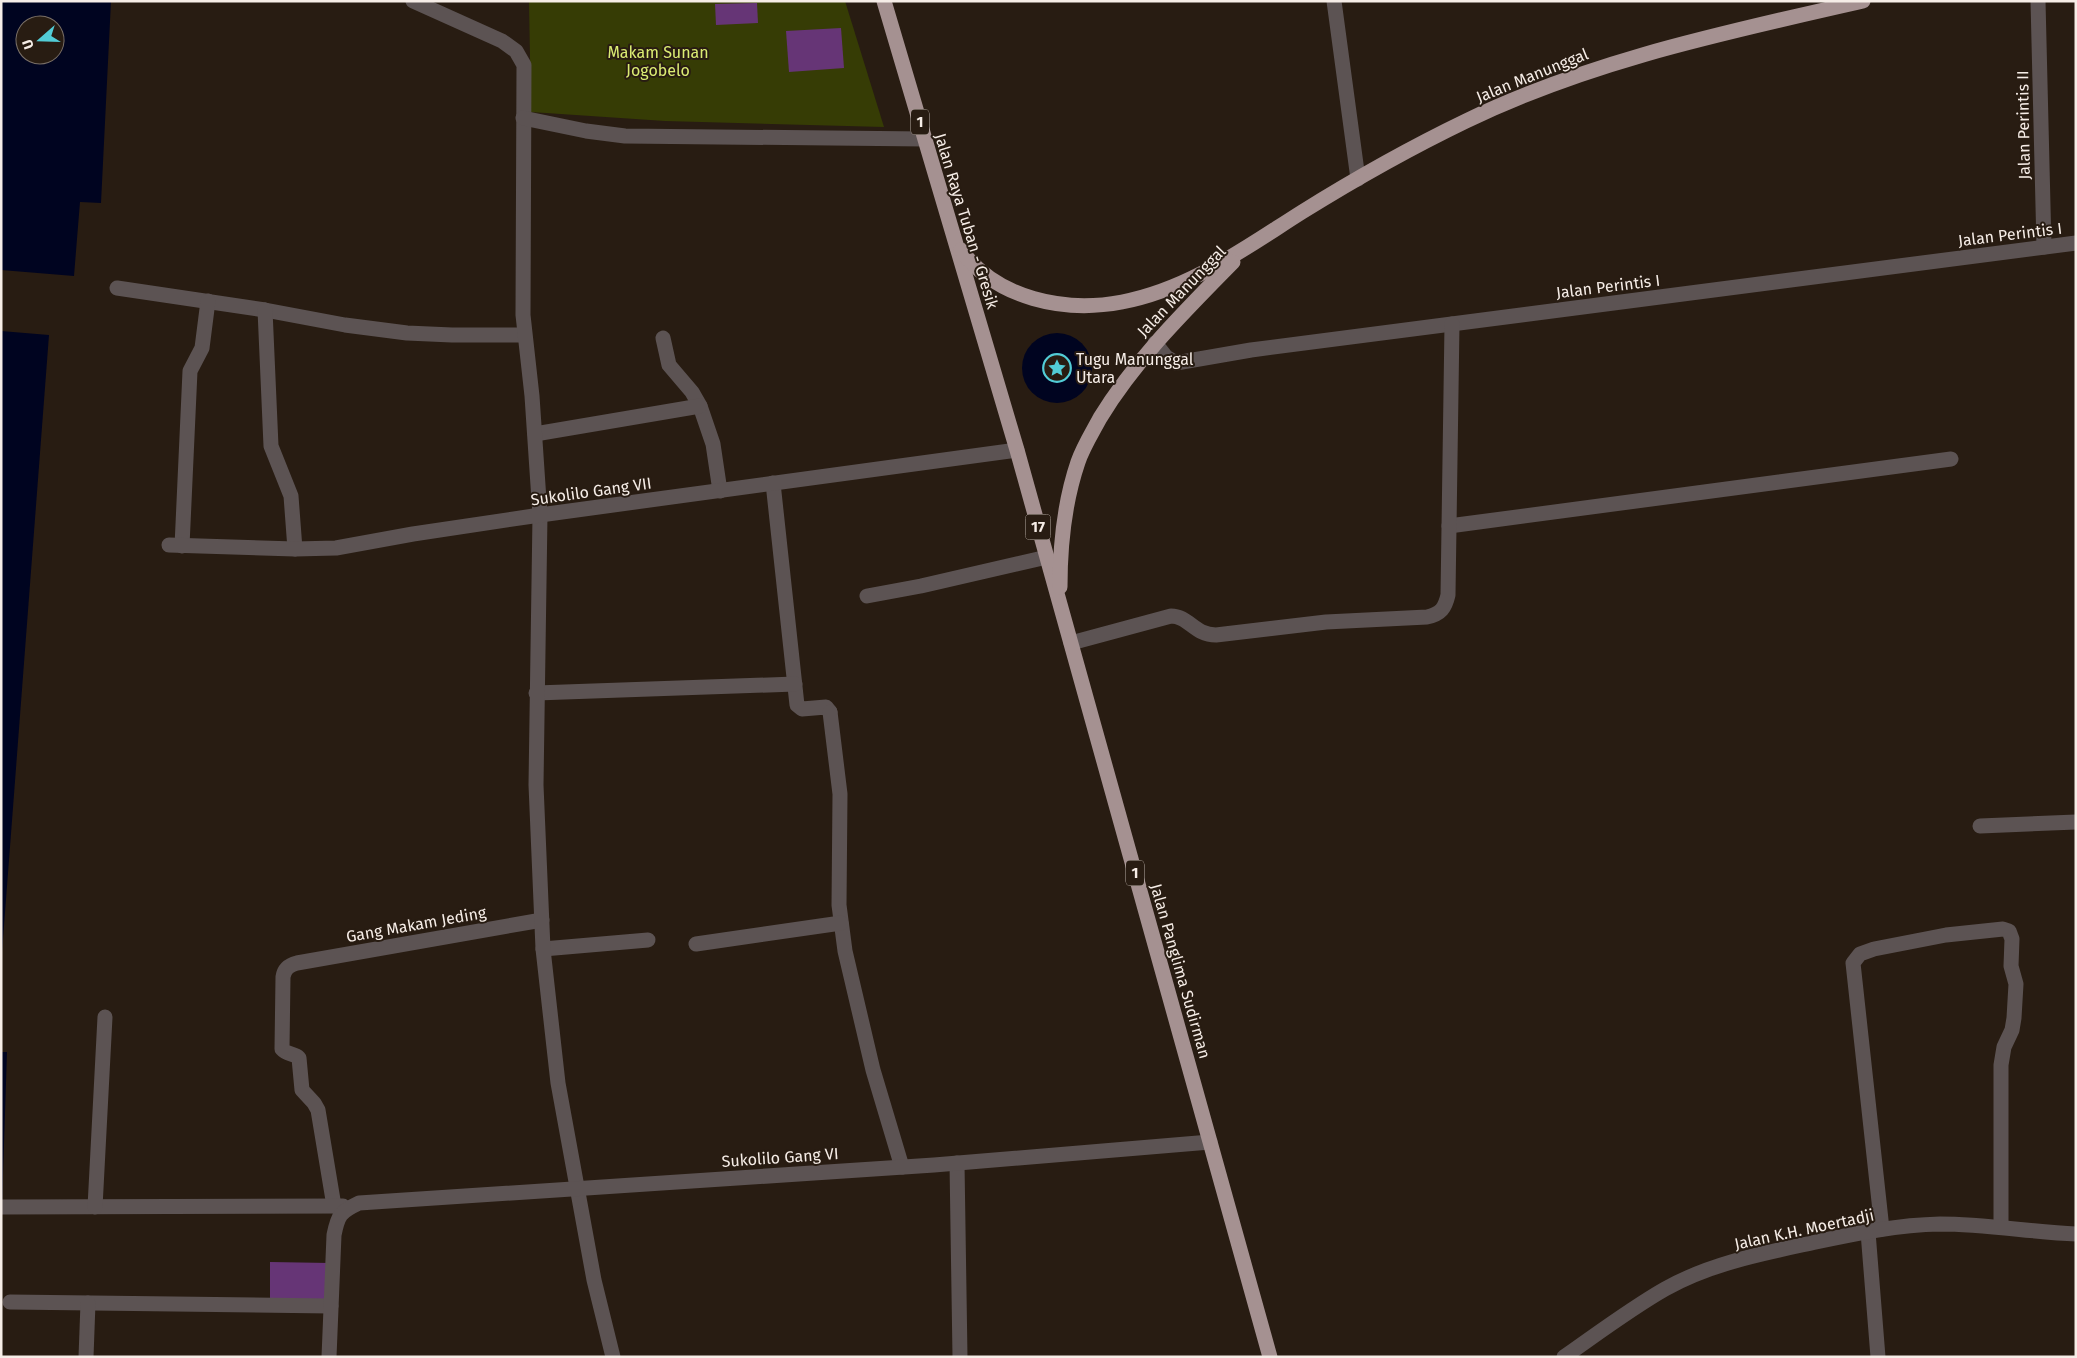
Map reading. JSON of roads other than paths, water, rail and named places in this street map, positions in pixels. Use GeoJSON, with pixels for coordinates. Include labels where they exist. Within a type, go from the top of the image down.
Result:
{"type":"FeatureCollection","features":[{"type":"Feature","properties":{"kind":"highway","name":"Jalan Raya Tuban - Gresik"},"geometry":{"type":"LineString","coordinates":[[884,1],[1016,450]]}},
{"type":"Feature","properties":{"kind":"highway","name":"Jalan Manunggal"},"geometry":{"type":"LineString","coordinates":[[956,243],[969,261],[982,273],[1010,291],[1026,297],[1075,305],[1120,303],[1145,297],[1179,284],[1243,252],[1358,179],[1467,121],[1525,95],[1582,72],[1619,61],[1863,1]]}},
{"type":"Feature","properties":{"kind":"highway","name":"Jalan Manunggal"},"geometry":{"type":"LineString","coordinates":[[1060,604],[1064,516],[1078,461],[1088,439],[1107,408],[1155,343],[1243,252]]}},
{"type":"Feature","properties":{"kind":"highway","name":"Jalan Panglima Sudirman"},"geometry":{"type":"LineString","coordinates":[[1016,450],[1270,1357]]}},
{"type":"Feature","properties":{"kind":"street"},"geometry":{"type":"LineString","coordinates":[[413,1],[502,41],[516,51],[524,66],[522,238],[524,335],[535,434],[540,515],[536,785],[543,949],[552,1049],[594,1280],[613,1357]]}},
{"type":"Feature","properties":{"kind":"street"},"geometry":{"type":"LineString","coordinates":[[1334,1],[1358,179]]}},
{"type":"Feature","properties":{"kind":"street","name":"Jalan Perintis II"},"geometry":{"type":"LineString","coordinates":[[2038,1],[2044,247]]}},
{"type":"Feature","properties":{"kind":"street"},"geometry":{"type":"LineString","coordinates":[[523,118],[586,132],[625,136],[925,139]]}},
{"type":"Feature","properties":{"kind":"street","name":"Jalan Perintis I"},"geometry":{"type":"LineString","coordinates":[[1155,343],[1171,361],[1183,363],[1252,350],[2076,243]]}},
{"type":"Feature","properties":{"kind":"street"},"geometry":{"type":"LineString","coordinates":[[117,288],[265,310],[345,325],[407,333],[524,335]]}},
{"type":"Feature","properties":{"kind":"street","name":"Sukolilo Gang VII"},"geometry":{"type":"LineString","coordinates":[[208,302],[202,348],[190,371],[175,546],[294,549],[336,548],[413,534],[540,515],[1016,450]]}},
{"type":"Feature","properties":{"kind":"street"},"geometry":{"type":"LineString","coordinates":[[265,310],[271,446],[291,496],[294,549]]}},
{"type":"Feature","properties":{"kind":"street"},"geometry":{"type":"LineString","coordinates":[[1071,642],[1172,616],[1179,617],[1201,633],[1216,635],[1326,622],[1435,616],[1444,608],[1448,595],[1452,324]]}},
{"type":"Feature","properties":{"kind":"street"},"geometry":{"type":"LineString","coordinates":[[663,338],[669,364],[692,392],[700,406],[713,444],[720,491]]}},
{"type":"Feature","properties":{"kind":"street"},"geometry":{"type":"LineString","coordinates":[[535,434],[700,406]]}},
{"type":"Feature","properties":{"kind":"street"},"geometry":{"type":"LineString","coordinates":[[1449,526],[1951,459]]}},
{"type":"Feature","properties":{"kind":"street"},"geometry":{"type":"LineString","coordinates":[[773,484],[795,684],[800,709],[823,707],[828,708],[830,712],[840,794],[839,887],[841,923],[849,976],[882,1104],[902,1167]]}},
{"type":"Feature","properties":{"kind":"street"},"geometry":{"type":"LineString","coordinates":[[867,596],[940,582],[1047,557]]}},
{"type":"Feature","properties":{"kind":"street"},"geometry":{"type":"LineString","coordinates":[[536,693],[795,684]]}},
{"type":"Feature","properties":{"kind":"street"},"geometry":{"type":"LineString","coordinates":[[1980,826],[2076,822]]}},
{"type":"Feature","properties":{"kind":"street","name":"Gang Makam Jeding"},"geometry":{"type":"LineString","coordinates":[[334,1206],[318,1110],[302,1090],[299,1058],[294,1054],[286,1053],[282,1046],[283,974],[289,966],[297,964],[542,920]]}},
{"type":"Feature","properties":{"kind":"street"},"geometry":{"type":"LineString","coordinates":[[696,944],[841,923]]}},
{"type":"Feature","properties":{"kind":"street"},"geometry":{"type":"LineString","coordinates":[[1878,1357],[1875,1230],[1854,963],[1860,954],[1874,949],[1946,935],[2003,929],[2009,931],[2011,936],[2011,966],[2016,984],[2013,1024],[2004,1047],[2001,1065],[2001,1226]]}},
{"type":"Feature","properties":{"kind":"street"},"geometry":{"type":"LineString","coordinates":[[543,949],[648,940]]}},
{"type":"Feature","properties":{"kind":"street"},"geometry":{"type":"LineString","coordinates":[[95,1206],[105,1017]]}},
{"type":"Feature","properties":{"kind":"street","name":"Sukolilo Gang VI"},"geometry":{"type":"LineString","coordinates":[[2,1207],[352,1206],[359,1203],[902,1167],[1210,1142]]}},
{"type":"Feature","properties":{"kind":"street"},"geometry":{"type":"LineString","coordinates":[[957,1163],[960,1357]]}},
{"type":"Feature","properties":{"kind":"street"},"geometry":{"type":"LineString","coordinates":[[329,1357],[334,1235],[337,1220],[343,1211],[352,1206]]}},
{"type":"Feature","properties":{"kind":"street","name":"Jalan K.H. Moertadji"},"geometry":{"type":"LineString","coordinates":[[1564,1357],[1638,1306],[1690,1277],[1738,1260],[1778,1250],[1875,1230],[1937,1224],[2001,1226],[2076,1234]]}},
{"type":"Feature","properties":{"kind":"street"},"geometry":{"type":"LineString","coordinates":[[10,1302],[331,1306]]}},
{"type":"Feature","properties":{"kind":"street"},"geometry":{"type":"LineString","coordinates":[[86,1357],[88,1303]]}},
{"type":"Feature","properties":{"kind":"water"},"geometry":{"type":"Polygon","coordinates":[[[1,1],[111,1],[101,203],[80,202],[74,276],[1,270],[1,1]]]}},
{"type":"Feature","properties":{"kind":"water"},"geometry":{"type":"Polygon","coordinates":[[[1,331],[49,335],[1,965],[1,331]]]}},
{"type":"Feature","properties":{"kind":"water"},"geometry":{"type":"Polygon","coordinates":[[[1057,333],[1070,336],[1082,343],[1089,355],[1092,368],[1089,381],[1082,393],[1070,400],[1057,403],[1044,400],[1032,393],[1025,381],[1022,368],[1025,355],[1032,343],[1044,336],[1057,333]]]}},
{"type":"Feature","properties":{"kind":"water"},"geometry":{"type":"Polygon","coordinates":[[[1,1052],[7,1052],[1,1237],[1,1052]]]}},
{"type":"Feature","properties":{"kind":"place","name":"Tugu Manunggal Utara"},"geometry":{"type":"Point","coordinates":[1057,368]}},
{"type":"Feature","properties":{"kind":"park label","name":"Makam Sunan Jogobelo"},"geometry":{"type":"Point","coordinates":[658,61]}}]}
